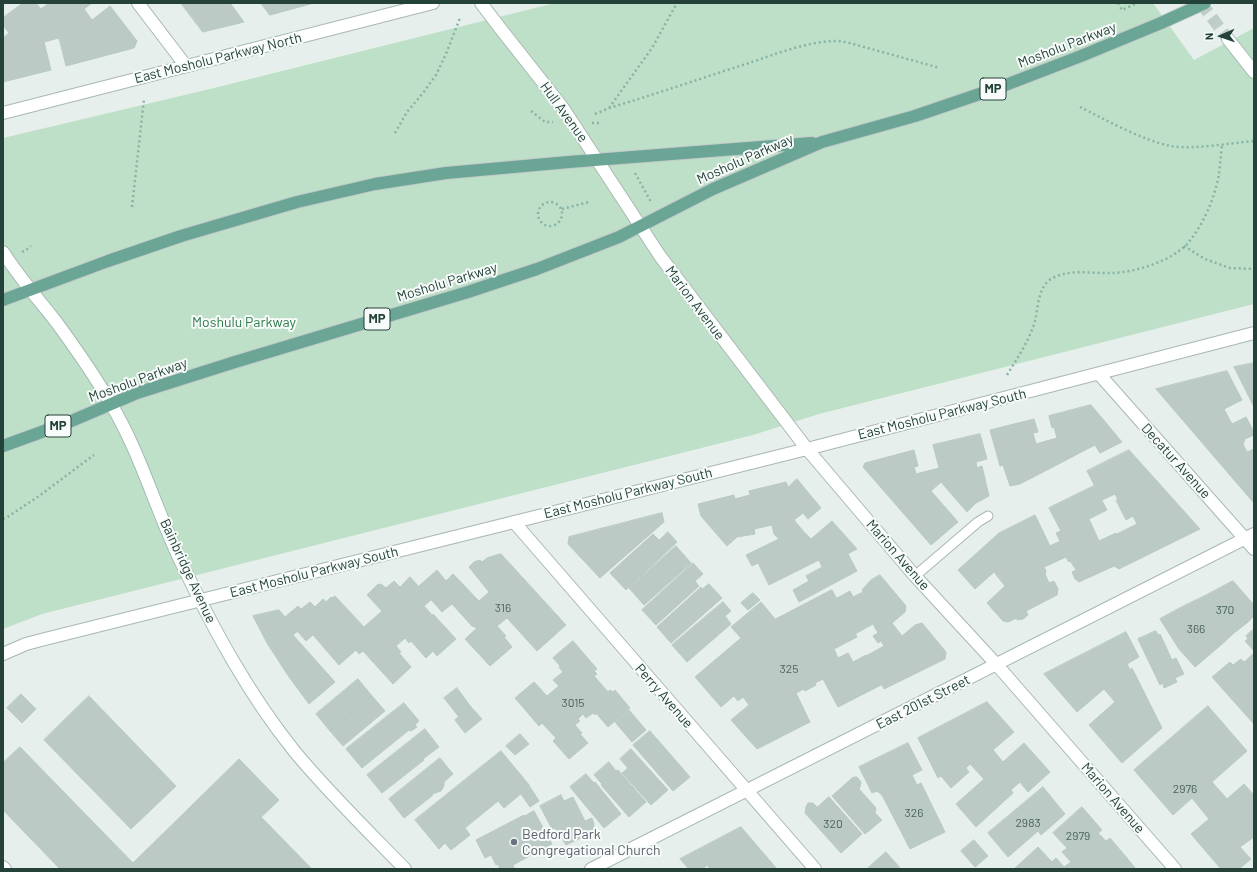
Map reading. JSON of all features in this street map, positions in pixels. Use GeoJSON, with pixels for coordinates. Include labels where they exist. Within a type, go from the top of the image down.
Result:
{"type":"FeatureCollection","features":[{"type":"Feature","properties":{"kind":"main road","name":"Mosholu Parkway"},"geometry":{"type":"LineString","coordinates":[[3,446],[69,422],[137,393],[502,281],[604,244],[712,189],[822,142],[915,116],[1041,72],[1206,3]]}},
{"type":"Feature","properties":{"kind":"main road","name":"Mosholu Parkway"},"geometry":{"type":"LineString","coordinates":[[3,300],[181,236],[298,202],[375,184],[446,173],[822,142]]}},
{"type":"Feature","properties":{"kind":"street"},"geometry":{"type":"LineString","coordinates":[[138,3],[186,66]]}},
{"type":"Feature","properties":{"kind":"street","name":"East Mosholu Parkway North"},"geometry":{"type":"LineString","coordinates":[[3,113],[433,3]]}},
{"type":"Feature","properties":{"kind":"street","name":"Hull Avenue"},"geometry":{"type":"LineString","coordinates":[[482,3],[563,108],[640,226]]}},
{"type":"Feature","properties":{"kind":"street"},"geometry":{"type":"LineString","coordinates":[[1228,39],[1254,72]]}},
{"type":"Feature","properties":{"kind":"street","name":"Marion Avenue"},"geometry":{"type":"LineString","coordinates":[[640,226],[660,256],[807,448],[915,576],[996,665],[1175,869]]}},
{"type":"Feature","properties":{"kind":"street","name":"Bainbridge Avenue"},"geometry":{"type":"LineString","coordinates":[[3,252],[58,325],[111,404],[135,450],[181,563],[218,635],[249,688],[278,730],[316,776],[405,869]]}},
{"type":"Feature","properties":{"kind":"street","name":"East Mosholu Parkway South"},"geometry":{"type":"LineString","coordinates":[[3,654],[26,644],[45,639],[807,448],[1254,333]]}},
{"type":"Feature","properties":{"kind":"street","name":"Decatur Avenue"},"geometry":{"type":"LineString","coordinates":[[1099,374],[1250,536],[1254,549]]}},
{"type":"Feature","properties":{"kind":"street","name":"Perry Avenue"},"geometry":{"type":"LineString","coordinates":[[514,522],[815,869]]}},
{"type":"Feature","properties":{"kind":"street","name":"East 201st Street"},"geometry":{"type":"LineString","coordinates":[[591,869],[1250,536]]}},
{"type":"Feature","properties":{"kind":"lane"},"geometry":{"type":"LineString","coordinates":[[915,576],[978,522],[988,516]]}},
{"type":"Feature","properties":{"kind":"path"},"geometry":{"type":"LineString","coordinates":[[609,108],[652,48],[677,3]]}},
{"type":"Feature","properties":{"kind":"path"},"geometry":{"type":"LineString","coordinates":[[1118,3],[1122,10],[1137,3]]}},
{"type":"Feature","properties":{"kind":"path"},"geometry":{"type":"LineString","coordinates":[[395,133],[407,112],[424,93],[436,75],[460,18]]}},
{"type":"Feature","properties":{"kind":"path"},"geometry":{"type":"LineString","coordinates":[[595,114],[609,108],[790,50],[837,40],[940,68]]}},
{"type":"Feature","properties":{"kind":"path"},"geometry":{"type":"LineString","coordinates":[[132,207],[144,99]]}},
{"type":"Feature","properties":{"kind":"path"},"geometry":{"type":"LineString","coordinates":[[1080,107],[1156,142],[1172,146],[1254,141]]}},
{"type":"Feature","properties":{"kind":"path"},"geometry":{"type":"LineString","coordinates":[[531,111],[545,122]]}},
{"type":"Feature","properties":{"kind":"path"},"geometry":{"type":"LineString","coordinates":[[1007,374],[1029,337],[1042,289],[1049,280],[1061,274],[1133,271],[1155,263],[1173,254],[1184,246],[1200,225],[1212,199],[1219,176],[1222,144]]}},
{"type":"Feature","properties":{"kind":"path"},"geometry":{"type":"LineString","coordinates":[[633,169],[651,201]]}},
{"type":"Feature","properties":{"kind":"path"},"geometry":{"type":"LineString","coordinates":[[552,201],[560,205],[562,209],[563,215],[559,223],[549,227],[540,222],[537,212],[542,203],[552,201]]}},
{"type":"Feature","properties":{"kind":"path"},"geometry":{"type":"LineString","coordinates":[[562,209],[590,202]]}},
{"type":"Feature","properties":{"kind":"path"},"geometry":{"type":"LineString","coordinates":[[1184,246],[1205,259],[1230,268],[1254,269]]}},
{"type":"Feature","properties":{"kind":"path"},"geometry":{"type":"LineString","coordinates":[[3,519],[39,496],[94,455]]}},
{"type":"Feature","properties":{"kind":"green space","name":"Moshulu Parkway"},"geometry":{"type":"Polygon","coordinates":[[[555,3],[1153,3],[1194,60],[1254,28],[1254,304],[819,414],[753,435],[42,614],[3,629],[3,138],[210,89],[555,3]]]}},
{"type":"Feature","properties":{"kind":"building"},"geometry":{"type":"Polygon","coordinates":[[[23,3],[36,3],[41,9],[49,3],[92,3],[84,9],[92,20],[110,6],[137,41],[134,48],[66,66],[59,38],[44,42],[51,70],[3,82],[3,38],[9,33],[3,25],[3,18],[23,3]]]}},
{"type":"Feature","properties":{"kind":"building"},"geometry":{"type":"Polygon","coordinates":[[[181,3],[230,3],[244,22],[203,32],[181,3]]]}},
{"type":"Feature","properties":{"kind":"building"},"geometry":{"type":"Polygon","coordinates":[[[261,3],[314,3],[270,15],[261,3]]]}},
{"type":"Feature","properties":{"kind":"building"},"geometry":{"type":"Polygon","coordinates":[[[1254,363],[1254,407],[1234,367],[1254,363]]]}},
{"type":"Feature","properties":{"kind":"building"},"geometry":{"type":"Polygon","coordinates":[[[1227,371],[1242,400],[1224,409],[1232,424],[1246,417],[1254,432],[1254,435],[1245,439],[1243,444],[1247,452],[1254,449],[1253,502],[1156,389],[1227,371]]]}},
{"type":"Feature","properties":{"kind":"building"},"geometry":{"type":"Polygon","coordinates":[[[1091,405],[1122,442],[1100,453],[1095,445],[1020,484],[1010,486],[1003,465],[1000,466],[990,430],[1034,419],[1038,432],[1033,433],[1036,444],[1057,438],[1054,427],[1052,428],[1049,416],[1091,405]]]}},
{"type":"Feature","properties":{"kind":"building"},"geometry":{"type":"Polygon","coordinates":[[[980,434],[987,459],[976,462],[977,468],[982,466],[989,496],[976,503],[967,512],[941,482],[931,491],[958,522],[931,545],[863,467],[865,463],[914,450],[918,466],[914,467],[916,474],[939,468],[933,445],[980,434]]]}},
{"type":"Feature","properties":{"kind":"building"},"geometry":{"type":"Polygon","coordinates":[[[1129,450],[1200,529],[1131,563],[1117,534],[1137,524],[1133,516],[1126,520],[1116,500],[1118,500],[1115,494],[1102,500],[1087,471],[1129,450]]]}},
{"type":"Feature","properties":{"kind":"building"},"geometry":{"type":"Polygon","coordinates":[[[797,479],[821,508],[808,519],[803,513],[794,520],[804,532],[811,539],[832,521],[857,549],[822,567],[819,560],[769,585],[758,563],[752,566],[746,555],[779,539],[774,534],[772,525],[754,529],[755,534],[737,537],[727,546],[701,516],[698,504],[734,495],[735,499],[750,495],[749,491],[786,482],[788,487],[797,479]]]}},
{"type":"Feature","properties":{"kind":"building"},"geometry":{"type":"Polygon","coordinates":[[[1094,486],[1107,510],[1089,519],[1099,541],[1116,533],[1131,563],[1119,569],[1114,566],[1079,582],[1075,579],[1072,572],[1076,570],[1066,557],[1044,567],[1049,583],[1054,581],[1058,589],[1057,595],[1026,611],[1028,615],[1023,619],[1017,620],[1017,618],[1008,622],[1003,621],[987,603],[1005,586],[994,572],[975,589],[958,570],[999,533],[1035,515],[1050,546],[1060,541],[1056,533],[1061,531],[1049,508],[1094,486]]]}},
{"type":"Feature","properties":{"kind":"building"},"geometry":{"type":"Polygon","coordinates":[[[662,513],[664,522],[600,578],[568,544],[569,537],[662,513]]]}},
{"type":"Feature","properties":{"kind":"building"},"geometry":{"type":"Polygon","coordinates":[[[668,532],[677,542],[626,590],[610,573],[653,534],[659,540],[668,532]]]}},
{"type":"Feature","properties":{"kind":"building"},"geometry":{"type":"Polygon","coordinates":[[[676,546],[691,563],[644,605],[629,588],[676,546]]]}},
{"type":"Feature","properties":{"kind":"building"},"geometry":{"type":"Polygon","coordinates":[[[501,554],[566,625],[537,651],[507,618],[497,626],[506,636],[504,637],[512,647],[490,666],[465,639],[477,628],[472,626],[452,604],[442,612],[419,586],[437,570],[446,581],[453,574],[479,601],[489,592],[469,567],[474,562],[480,560],[482,562],[487,558],[501,554]]]}},
{"type":"Feature","properties":{"kind":"building"},"geometry":{"type":"Polygon","coordinates":[[[848,554],[857,571],[799,602],[793,590],[809,581],[806,576],[848,554]]]}},
{"type":"Feature","properties":{"kind":"building"},"geometry":{"type":"Polygon","coordinates":[[[693,563],[703,574],[695,581],[699,586],[656,625],[642,610],[693,563]]]}},
{"type":"Feature","properties":{"kind":"building"},"geometry":{"type":"Polygon","coordinates":[[[880,575],[906,606],[905,612],[892,623],[902,636],[915,625],[922,623],[946,652],[945,659],[884,689],[866,656],[884,646],[881,641],[878,643],[873,636],[878,633],[873,624],[855,634],[837,598],[850,591],[853,597],[863,592],[862,590],[871,580],[880,575]]]}},
{"type":"Feature","properties":{"kind":"building"},"geometry":{"type":"Polygon","coordinates":[[[410,577],[431,600],[424,606],[456,639],[437,656],[433,651],[426,658],[411,641],[409,643],[405,638],[396,646],[401,652],[399,653],[411,667],[393,684],[363,651],[359,654],[356,650],[339,665],[313,635],[306,641],[285,617],[298,606],[301,609],[310,602],[315,607],[323,599],[326,602],[331,597],[332,598],[335,596],[364,627],[382,611],[367,595],[377,585],[381,584],[386,588],[394,581],[400,587],[410,577]]]}},
{"type":"Feature","properties":{"kind":"building"},"geometry":{"type":"Polygon","coordinates":[[[1233,581],[1254,605],[1254,616],[1247,623],[1218,589],[1233,581]]]}},
{"type":"Feature","properties":{"kind":"building"},"geometry":{"type":"Polygon","coordinates":[[[709,584],[722,598],[671,643],[657,627],[701,587],[702,589],[709,584]]]}},
{"type":"Feature","properties":{"kind":"building"},"geometry":{"type":"Polygon","coordinates":[[[1218,589],[1247,623],[1234,633],[1203,597],[1218,589]]]}},
{"type":"Feature","properties":{"kind":"building"},"geometry":{"type":"Polygon","coordinates":[[[832,590],[857,637],[834,649],[838,658],[848,653],[853,662],[866,655],[881,685],[838,707],[823,679],[815,683],[816,685],[805,691],[804,689],[796,693],[810,722],[757,749],[731,720],[749,705],[743,697],[738,701],[734,696],[721,707],[695,677],[741,638],[731,627],[761,602],[775,619],[832,590]]]}},
{"type":"Feature","properties":{"kind":"building"},"geometry":{"type":"Polygon","coordinates":[[[753,593],[760,600],[748,610],[741,603],[753,593]]]}},
{"type":"Feature","properties":{"kind":"building"},"geometry":{"type":"Polygon","coordinates":[[[1203,597],[1234,633],[1221,645],[1186,605],[1203,597]]]}},
{"type":"Feature","properties":{"kind":"building"},"geometry":{"type":"Polygon","coordinates":[[[723,602],[731,611],[725,616],[731,624],[687,662],[672,645],[723,602]]]}},
{"type":"Feature","properties":{"kind":"building"},"geometry":{"type":"Polygon","coordinates":[[[1186,605],[1221,645],[1208,656],[1171,613],[1186,605]]]}},
{"type":"Feature","properties":{"kind":"building"},"geometry":{"type":"Polygon","coordinates":[[[279,610],[298,631],[293,635],[335,682],[309,704],[267,643],[253,616],[279,610]]]}},
{"type":"Feature","properties":{"kind":"building"},"geometry":{"type":"Polygon","coordinates":[[[1171,613],[1208,656],[1195,667],[1179,649],[1160,619],[1171,613]]]}},
{"type":"Feature","properties":{"kind":"building"},"geometry":{"type":"Polygon","coordinates":[[[1254,629],[1254,651],[1245,641],[1248,639],[1246,636],[1254,629]]]}},
{"type":"Feature","properties":{"kind":"building"},"geometry":{"type":"Polygon","coordinates":[[[1156,631],[1158,635],[1160,634],[1172,660],[1176,658],[1184,674],[1175,678],[1177,682],[1164,688],[1163,683],[1160,685],[1138,639],[1156,631]]]}},
{"type":"Feature","properties":{"kind":"building"},"geometry":{"type":"Polygon","coordinates":[[[1126,632],[1139,657],[1127,664],[1130,670],[1132,668],[1162,728],[1122,763],[1089,725],[1115,702],[1104,689],[1077,712],[1044,674],[1126,632]]]}},
{"type":"Feature","properties":{"kind":"building"},"geometry":{"type":"Polygon","coordinates":[[[573,641],[597,669],[594,671],[597,674],[594,676],[608,692],[610,690],[613,692],[615,690],[630,708],[608,727],[596,713],[595,715],[593,713],[586,718],[583,714],[578,719],[580,721],[575,725],[582,733],[580,734],[588,743],[569,759],[553,741],[556,738],[542,723],[539,726],[515,698],[534,682],[547,696],[559,686],[553,680],[563,672],[553,658],[573,641]]]}},
{"type":"Feature","properties":{"kind":"building"},"geometry":{"type":"Polygon","coordinates":[[[1254,653],[1253,723],[1212,677],[1230,662],[1233,665],[1241,659],[1244,662],[1254,653]]]}},
{"type":"Feature","properties":{"kind":"building"},"geometry":{"type":"Polygon","coordinates":[[[358,679],[372,696],[330,731],[316,714],[358,679]]]}},
{"type":"Feature","properties":{"kind":"building"},"geometry":{"type":"Polygon","coordinates":[[[457,688],[471,707],[459,717],[444,698],[457,688]]]}},
{"type":"Feature","properties":{"kind":"building"},"geometry":{"type":"Polygon","coordinates":[[[21,694],[36,709],[22,723],[7,708],[21,694]]]}},
{"type":"Feature","properties":{"kind":"building"},"geometry":{"type":"Polygon","coordinates":[[[89,696],[176,786],[131,829],[44,740],[89,696]]]}},
{"type":"Feature","properties":{"kind":"building"},"geometry":{"type":"Polygon","coordinates":[[[372,696],[385,711],[343,746],[330,731],[372,696]]]}},
{"type":"Feature","properties":{"kind":"building"},"geometry":{"type":"Polygon","coordinates":[[[987,702],[1014,732],[993,750],[1003,762],[1024,743],[1050,772],[1028,792],[1020,782],[1011,790],[1013,793],[976,827],[956,804],[984,779],[970,764],[966,768],[969,772],[951,788],[941,776],[938,778],[918,738],[987,702]]]}},
{"type":"Feature","properties":{"kind":"building"},"geometry":{"type":"Polygon","coordinates":[[[404,703],[419,721],[415,725],[417,727],[411,731],[409,730],[362,768],[346,749],[404,703]]]}},
{"type":"Feature","properties":{"kind":"building"},"geometry":{"type":"Polygon","coordinates":[[[1208,706],[1247,751],[1212,782],[1227,799],[1244,784],[1254,795],[1254,837],[1240,847],[1251,859],[1239,869],[1221,869],[1191,834],[1209,819],[1192,798],[1173,815],[1134,770],[1208,706]]]}},
{"type":"Feature","properties":{"kind":"building"},"geometry":{"type":"Polygon","coordinates":[[[471,707],[482,719],[465,733],[455,720],[471,707]]]}},
{"type":"Feature","properties":{"kind":"building"},"geometry":{"type":"Polygon","coordinates":[[[629,710],[646,730],[632,742],[615,722],[629,710]]]}},
{"type":"Feature","properties":{"kind":"building"},"geometry":{"type":"Polygon","coordinates":[[[425,729],[439,747],[382,793],[367,775],[425,729]]]}},
{"type":"Feature","properties":{"kind":"building"},"geometry":{"type":"Polygon","coordinates":[[[650,731],[690,777],[673,791],[633,745],[650,731]]]}},
{"type":"Feature","properties":{"kind":"building"},"geometry":{"type":"Polygon","coordinates":[[[520,734],[529,744],[515,755],[506,746],[520,734]]]}},
{"type":"Feature","properties":{"kind":"building"},"geometry":{"type":"Polygon","coordinates":[[[908,743],[922,770],[912,775],[917,785],[921,783],[945,832],[910,849],[882,795],[877,791],[872,793],[859,767],[908,743]]]}},
{"type":"Feature","properties":{"kind":"building"},"geometry":{"type":"Polygon","coordinates":[[[20,747],[133,863],[239,759],[279,800],[207,869],[60,869],[3,810],[3,763],[20,747]]]}},
{"type":"Feature","properties":{"kind":"building"},"geometry":{"type":"Polygon","coordinates":[[[631,749],[668,790],[651,805],[622,773],[628,768],[620,759],[631,749]]]}},
{"type":"Feature","properties":{"kind":"building"},"geometry":{"type":"Polygon","coordinates":[[[501,751],[530,786],[504,808],[498,801],[465,828],[470,835],[451,850],[445,843],[439,849],[415,820],[501,751]]]}},
{"type":"Feature","properties":{"kind":"building"},"geometry":{"type":"Polygon","coordinates":[[[440,758],[453,774],[444,782],[444,786],[441,791],[432,794],[433,795],[404,818],[389,799],[440,758]]]}},
{"type":"Feature","properties":{"kind":"building"},"geometry":{"type":"Polygon","coordinates":[[[609,762],[646,802],[629,817],[594,775],[609,762]]]}},
{"type":"Feature","properties":{"kind":"building"},"geometry":{"type":"Polygon","coordinates":[[[586,774],[594,783],[595,782],[621,814],[604,828],[570,787],[586,774]]]}},
{"type":"Feature","properties":{"kind":"building"},"geometry":{"type":"Polygon","coordinates":[[[857,777],[861,782],[859,789],[876,808],[875,813],[882,820],[865,834],[832,796],[852,778],[857,777]]]}},
{"type":"Feature","properties":{"kind":"building"},"geometry":{"type":"Polygon","coordinates":[[[530,787],[539,801],[530,807],[521,794],[530,787]]]}},
{"type":"Feature","properties":{"kind":"building"},"geometry":{"type":"Polygon","coordinates":[[[1043,787],[1065,814],[1041,835],[1038,831],[1008,857],[988,833],[1043,787]]]}},
{"type":"Feature","properties":{"kind":"building"},"geometry":{"type":"Polygon","coordinates":[[[561,795],[564,801],[573,797],[585,821],[592,818],[594,824],[593,830],[588,836],[566,845],[555,828],[552,829],[540,806],[561,795]]]}},
{"type":"Feature","properties":{"kind":"building"},"geometry":{"type":"Polygon","coordinates":[[[829,797],[862,834],[841,853],[805,813],[808,803],[813,803],[817,807],[829,797]]]}},
{"type":"Feature","properties":{"kind":"building"},"geometry":{"type":"Polygon","coordinates":[[[1082,807],[1102,830],[1098,833],[1106,841],[1110,838],[1127,858],[1115,869],[1014,869],[1038,847],[1052,862],[1056,858],[1064,867],[1071,862],[1062,852],[1067,848],[1053,833],[1082,807]]]}},
{"type":"Feature","properties":{"kind":"building","name":"Bedford Park Congregational Church"},"geometry":{"type":"Polygon","coordinates":[[[534,811],[552,844],[513,865],[514,868],[512,869],[500,869],[498,864],[496,865],[491,855],[485,858],[476,840],[534,811]]]}},
{"type":"Feature","properties":{"kind":"building"},"geometry":{"type":"Polygon","coordinates":[[[261,817],[312,869],[207,869],[261,817]]]}},
{"type":"Feature","properties":{"kind":"building"},"geometry":{"type":"Polygon","coordinates":[[[741,827],[777,869],[710,869],[707,865],[703,869],[689,869],[680,859],[741,827]]]}},
{"type":"Feature","properties":{"kind":"building"},"geometry":{"type":"Polygon","coordinates":[[[974,840],[988,856],[975,867],[961,851],[974,840]]]}},
{"type":"Feature","properties":{"kind":"building"},"geometry":{"type":"Polygon","coordinates":[[[886,852],[901,869],[867,869],[886,852]]]}},
{"type":"Feature","properties":{"kind":"building"},"geometry":{"type":"Polygon","coordinates":[[[1127,858],[1136,869],[1115,869],[1127,858]]]}},
{"type":"Feature","properties":{"kind":"tunnel"},"geometry":{"type":"LineString","coordinates":[[1201,3],[1228,39]]}},
{"type":"Feature","properties":{"kind":"place","name":"Bedford Park Congregational Church"},"geometry":{"type":"Point","coordinates":[514,842]}}]}
